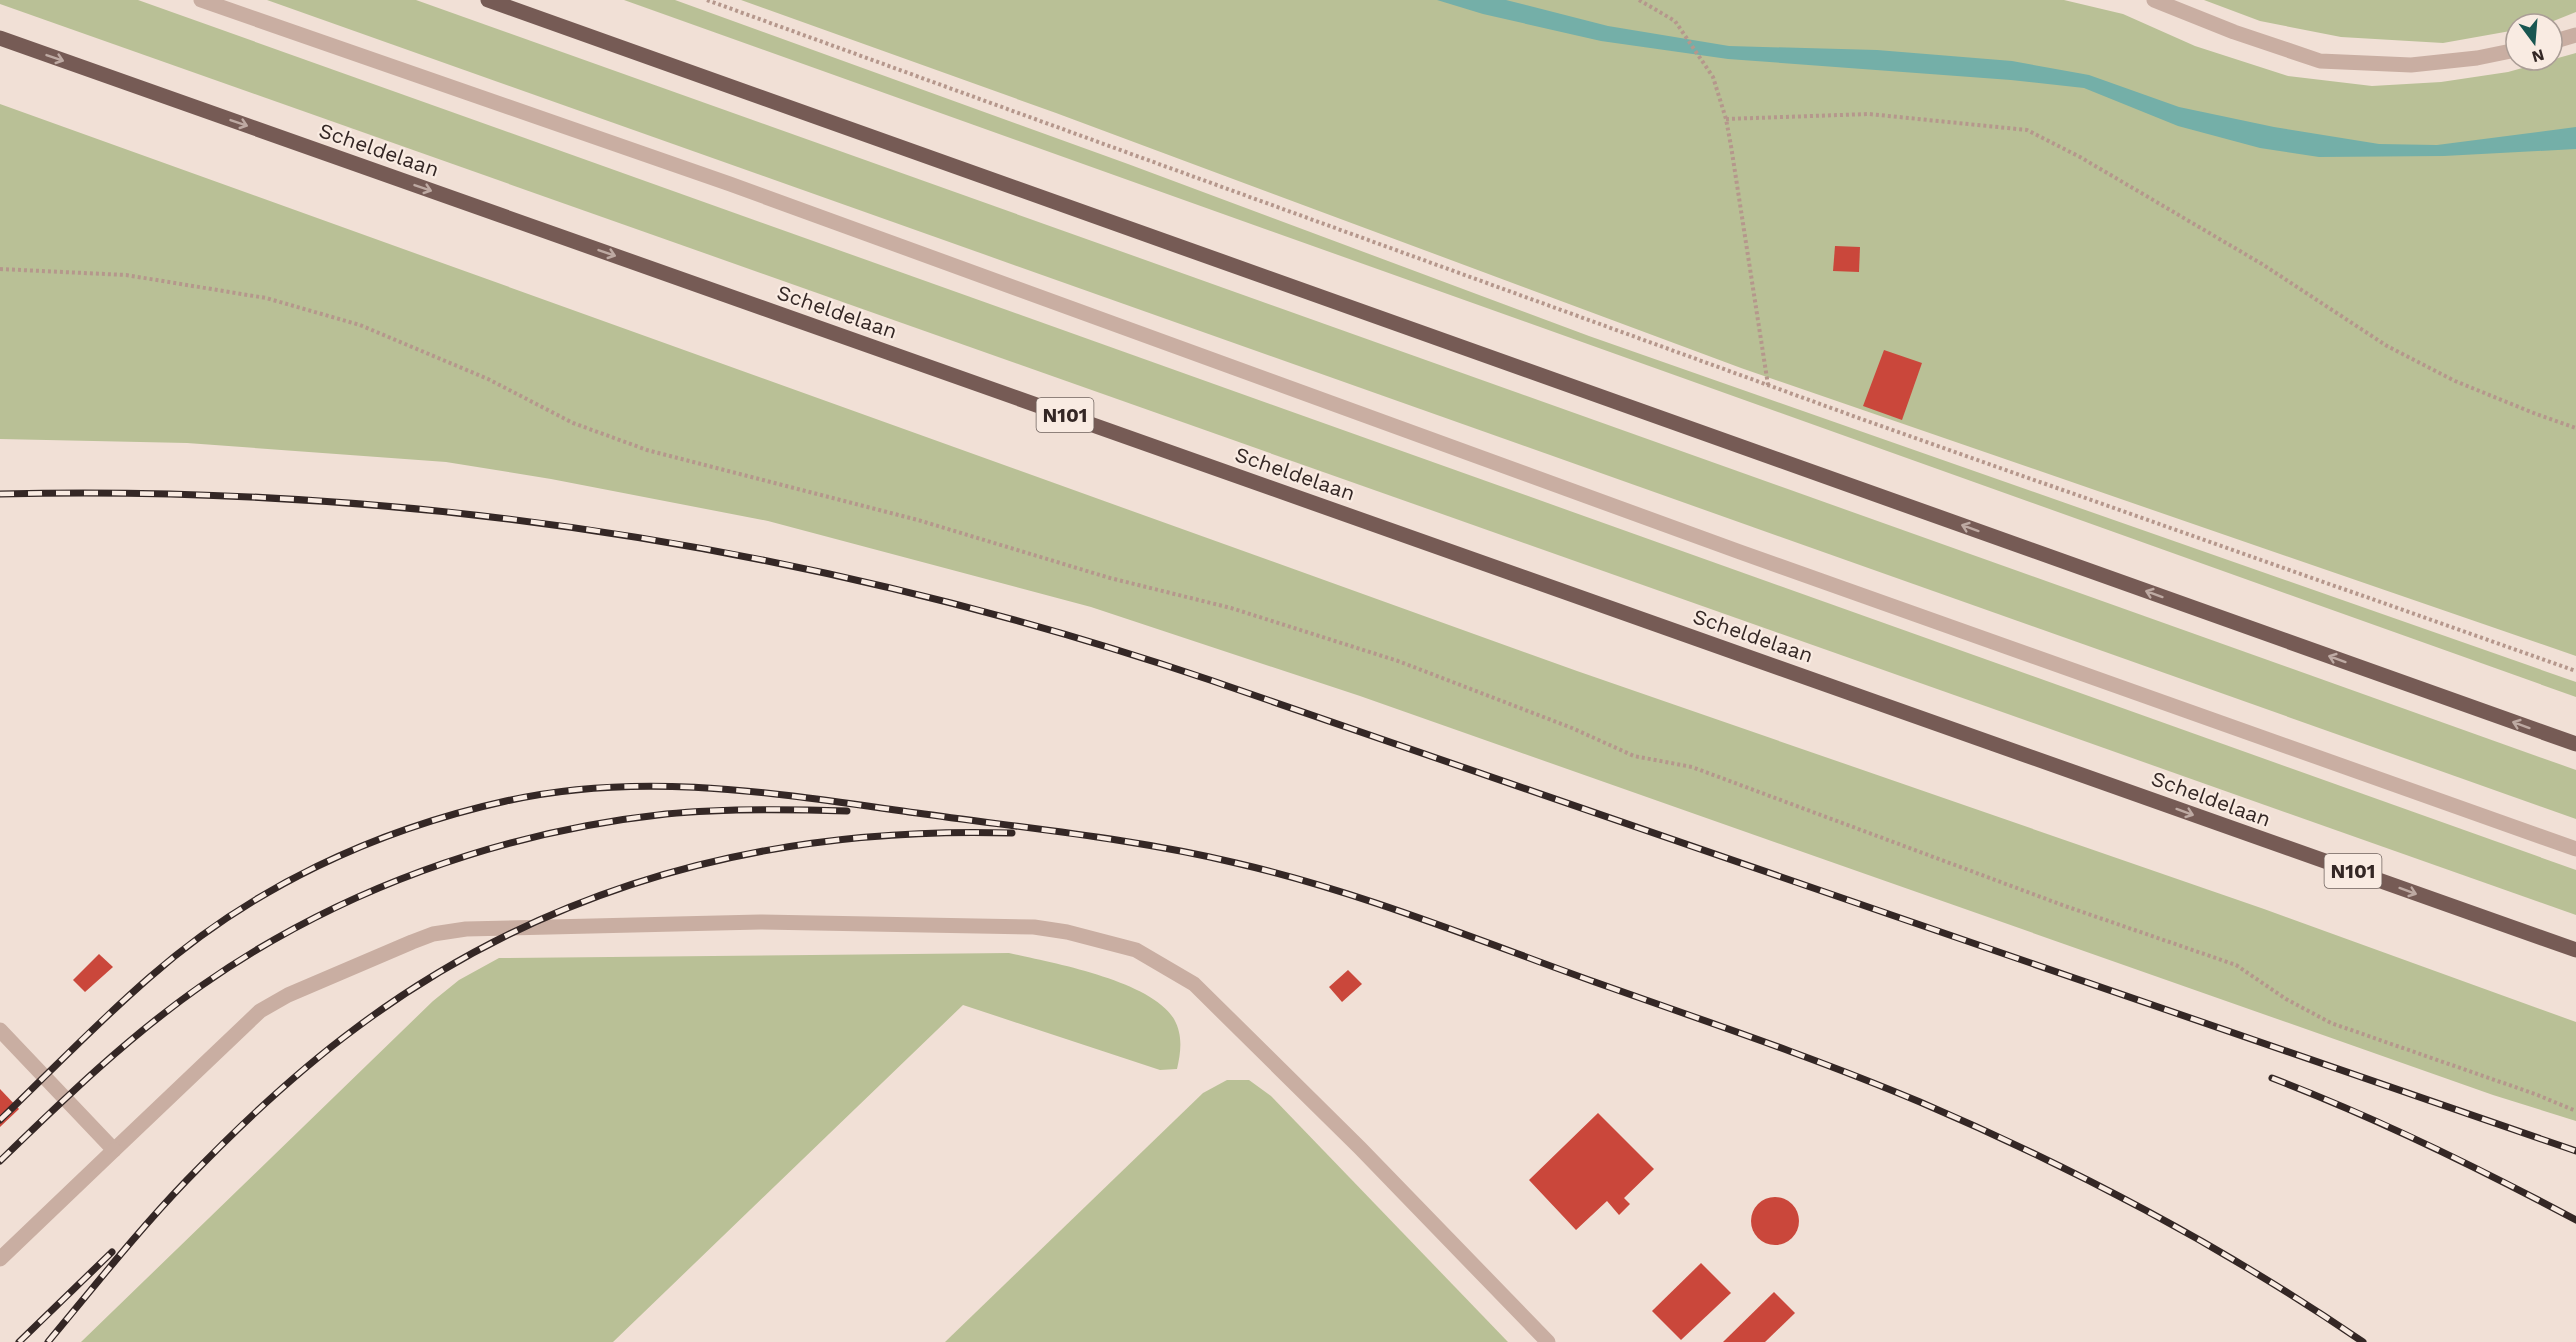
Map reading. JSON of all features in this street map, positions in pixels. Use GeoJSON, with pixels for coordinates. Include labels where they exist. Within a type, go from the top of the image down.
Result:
{"type":"FeatureCollection","features":[{"type":"Feature","properties":{"kind":"main road"},"geometry":{"type":"LineString","coordinates":[[488,0],[2576,744]]}},
{"type":"Feature","properties":{"kind":"main road","name":"Scheldelaan"},"geometry":{"type":"LineString","coordinates":[[0,38],[2576,950]]}},
{"type":"Feature","properties":{"kind":"lane"},"geometry":{"type":"LineString","coordinates":[[201,0],[730,184],[1718,544],[2576,849]]}},
{"type":"Feature","properties":{"kind":"lane"},"geometry":{"type":"LineString","coordinates":[[2154,0],[2234,32],[2320,61],[2411,65],[2477,58],[2504,52]]}},
{"type":"Feature","properties":{"kind":"lane"},"geometry":{"type":"LineString","coordinates":[[0,1259],[260,1011],[288,995],[433,934],[502,927],[760,922],[1034,927],[1067,932],[1136,950],[1194,984],[1360,1148],[1548,1342]]}},
{"type":"Feature","properties":{"kind":"lane"},"geometry":{"type":"LineString","coordinates":[[0,1030],[114,1150]]}},
{"type":"Feature","properties":{"kind":"path"},"geometry":{"type":"LineString","coordinates":[[707,0],[1768,386],[2576,671]]}},
{"type":"Feature","properties":{"kind":"path"},"geometry":{"type":"LineString","coordinates":[[1640,0],[1675,21],[1713,77],[1726,119],[1768,386]]}},
{"type":"Feature","properties":{"kind":"path"},"geometry":{"type":"LineString","coordinates":[[1726,119],[1869,114],[2027,130],[2080,157],[2262,264],[2387,346],[2455,381],[2576,428]]}},
{"type":"Feature","properties":{"kind":"path"},"geometry":{"type":"LineString","coordinates":[[0,269],[126,275],[266,298],[360,325],[488,379],[573,423],[647,450],[918,520],[1110,578],[1231,608],[1398,660],[1572,728],[1634,756],[1692,767],[2065,906],[2226,962],[2331,1023],[2535,1094],[2576,1111]]}},
{"type":"Feature","properties":{"kind":"green space"},"geometry":{"type":"Polygon","coordinates":[[[0,0],[138,0],[2576,870],[2576,915],[0,4],[0,0]]]}},
{"type":"Feature","properties":{"kind":"green space"},"geometry":{"type":"Polygon","coordinates":[[[267,0],[416,0],[2576,770],[2576,819],[267,0]]]}},
{"type":"Feature","properties":{"kind":"green space"},"geometry":{"type":"Polygon","coordinates":[[[624,0],[675,0],[1128,164],[1589,336],[2576,682],[2576,697],[624,0]]]}},
{"type":"Feature","properties":{"kind":"green space"},"geometry":{"type":"Polygon","coordinates":[[[741,0],[2064,0],[2123,14],[2195,46],[2288,76],[2372,86],[2441,82],[2508,72],[2564,72],[2564,56],[2576,53],[2576,656],[1741,368],[1056,113],[741,0]]]}},
{"type":"Feature","properties":{"kind":"green space"},"geometry":{"type":"Polygon","coordinates":[[[2204,0],[2576,0],[2576,12],[2564,17],[2564,12],[2504,12],[2504,32],[2443,43],[2341,37],[2260,21],[2204,0]]]}},
{"type":"Feature","properties":{"kind":"green space"},"geometry":{"type":"Polygon","coordinates":[[[0,104],[1577,671],[2264,909],[2576,1022],[2576,1121],[2493,1095],[1360,696],[1091,607],[768,521],[551,479],[446,462],[187,443],[0,439],[0,104]]]}},
{"type":"Feature","properties":{"kind":"green space"},"geometry":{"type":"Polygon","coordinates":[[[1009,953],[1099,975],[1144,994],[1162,1005],[1174,1019],[1179,1031],[1180,1050],[1177,1069],[1160,1070],[963,1005],[613,1342],[81,1342],[433,1001],[459,980],[499,958],[1009,953]]]}},
{"type":"Feature","properties":{"kind":"green space"},"geometry":{"type":"Polygon","coordinates":[[[1227,1080],[1249,1080],[1271,1096],[1508,1342],[945,1342],[1203,1093],[1227,1080]]]}},
{"type":"Feature","properties":{"kind":"water"},"geometry":{"type":"Polygon","coordinates":[[[1437,0],[1506,0],[1608,26],[1729,46],[1877,50],[2012,61],[2089,75],[2179,107],[2274,127],[2379,144],[2437,145],[2576,127],[2576,149],[2444,156],[2319,157],[2260,148],[2178,126],[2084,88],[2011,80],[1728,59],[1601,41],[1483,14],[1437,0]]]}},
{"type":"Feature","properties":{"kind":"building"},"geometry":{"type":"Polygon","coordinates":[[[1835,246],[1860,247],[1859,272],[1833,271],[1835,246]]]}},
{"type":"Feature","properties":{"kind":"building"},"geometry":{"type":"Polygon","coordinates":[[[1884,350],[1922,363],[1902,420],[1863,406],[1884,350]]]}},
{"type":"Feature","properties":{"kind":"building"},"geometry":{"type":"Polygon","coordinates":[[[99,954],[113,967],[85,992],[73,980],[99,954]]]}},
{"type":"Feature","properties":{"kind":"building"},"geometry":{"type":"Polygon","coordinates":[[[1348,970],[1362,984],[1342,1002],[1329,987],[1348,970]]]}},
{"type":"Feature","properties":{"kind":"building"},"geometry":{"type":"Polygon","coordinates":[[[0,1089],[19,1109],[0,1127],[0,1089]]]}},
{"type":"Feature","properties":{"kind":"building"},"geometry":{"type":"Polygon","coordinates":[[[1598,1113],[1654,1169],[1624,1198],[1630,1204],[1619,1215],[1607,1201],[1576,1230],[1529,1180],[1598,1113]]]}},
{"type":"Feature","properties":{"kind":"building"},"geometry":{"type":"Polygon","coordinates":[[[1775,1197],[1792,1204],[1799,1221],[1792,1238],[1775,1245],[1758,1238],[1751,1221],[1758,1204],[1775,1197]]]}},
{"type":"Feature","properties":{"kind":"building"},"geometry":{"type":"Polygon","coordinates":[[[1701,1263],[1731,1293],[1681,1340],[1652,1311],[1701,1263]]]}},
{"type":"Feature","properties":{"kind":"building"},"geometry":{"type":"Polygon","coordinates":[[[1774,1292],[1795,1313],[1765,1342],[1723,1342],[1774,1292]]]}},
{"type":"Feature","properties":{"kind":"railway"},"geometry":{"type":"LineString","coordinates":[[0,494],[155,494],[309,500],[462,513],[613,533],[764,560],[913,593],[1062,633],[1210,680],[2576,1151]]}},
{"type":"Feature","properties":{"kind":"railway"},"geometry":{"type":"LineString","coordinates":[[0,1120],[112,1012],[189,945],[272,890],[362,846],[457,813],[557,792],[609,787],[712,788],[814,799],[1077,834],[1197,854],[1327,887],[1798,1054],[1880,1085],[1978,1127],[2147,1211],[2257,1274],[2363,1342]]}},
{"type":"Feature","properties":{"kind":"railway"},"geometry":{"type":"LineString","coordinates":[[0,1161],[97,1069],[201,986],[308,921],[365,894],[482,851],[543,835],[604,823],[666,814],[711,811],[779,809],[847,811]]}},
{"type":"Feature","properties":{"kind":"railway"},"geometry":{"type":"LineString","coordinates":[[48,1342],[168,1200],[289,1082],[356,1028],[430,978],[507,935],[586,901],[667,874],[751,853],[836,840],[923,833],[1012,833]]}},
{"type":"Feature","properties":{"kind":"railway"},"geometry":{"type":"LineString","coordinates":[[2272,1078],[2426,1144],[2576,1220]]}},
{"type":"Feature","properties":{"kind":"railway"},"geometry":{"type":"LineString","coordinates":[[19,1342],[112,1252]]}}]}
